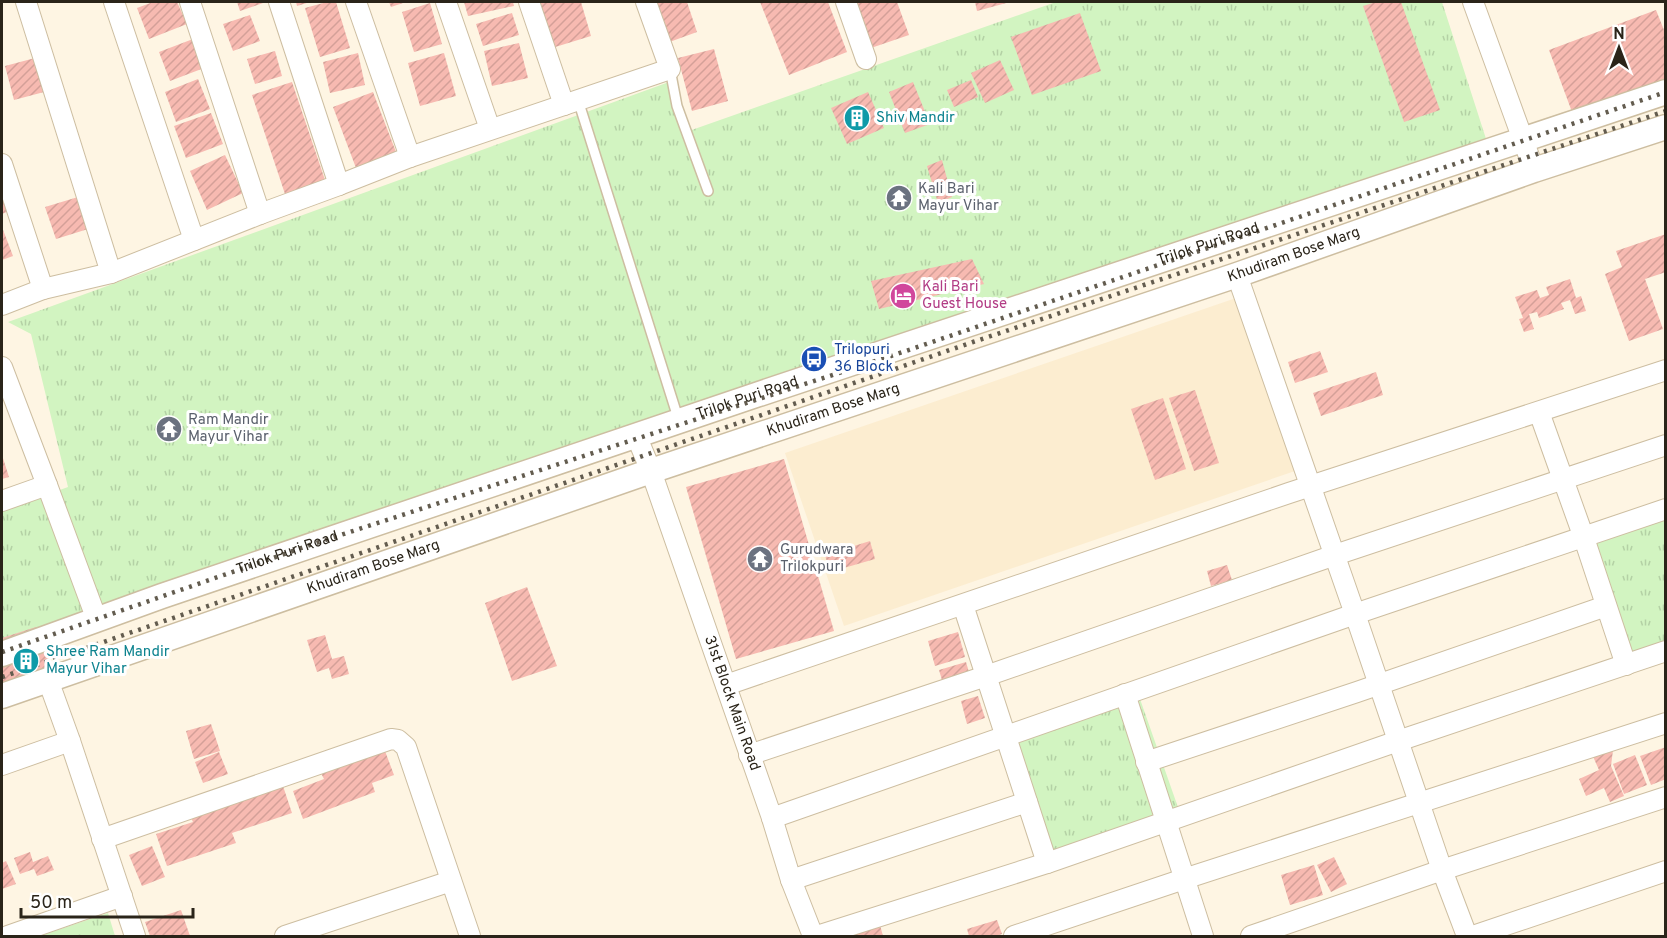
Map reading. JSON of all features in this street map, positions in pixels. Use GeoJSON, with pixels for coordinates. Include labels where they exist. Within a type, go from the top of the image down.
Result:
{"type":"FeatureCollection","features":[{"type":"Feature","properties":{"kind":"street"},"geometry":{"type":"LineString","coordinates":[[26,2],[111,273]]}},
{"type":"Feature","properties":{"kind":"street"},"geometry":{"type":"LineString","coordinates":[[114,2],[194,240]]}},
{"type":"Feature","properties":{"kind":"street"},"geometry":{"type":"LineString","coordinates":[[190,2],[260,214]]}},
{"type":"Feature","properties":{"kind":"street"},"geometry":{"type":"LineString","coordinates":[[279,2],[339,185]]}},
{"type":"Feature","properties":{"kind":"street"},"geometry":{"type":"LineString","coordinates":[[356,2],[410,157]]}},
{"type":"Feature","properties":{"kind":"street"},"geometry":{"type":"LineString","coordinates":[[446,2],[490,129]]}},
{"type":"Feature","properties":{"kind":"street"},"geometry":{"type":"LineString","coordinates":[[529,2],[571,102]]}},
{"type":"Feature","properties":{"kind":"street"},"geometry":{"type":"LineString","coordinates":[[2,305],[43,289],[111,273],[410,157],[670,69],[646,2]]}},
{"type":"Feature","properties":{"kind":"street"},"geometry":{"type":"LineString","coordinates":[[846,2],[866,59]]}},
{"type":"Feature","properties":{"kind":"street"},"geometry":{"type":"LineString","coordinates":[[1473,2],[1534,170]]}},
{"type":"Feature","properties":{"kind":"street","name":"Trilok Puri Road"},"geometry":{"type":"LineString","coordinates":[[2,654],[636,435],[1665,92]]}},
{"type":"Feature","properties":{"kind":"street","name":"Khudiram Bose Marg"},"geometry":{"type":"LineString","coordinates":[[2,696],[651,471],[1237,275],[1534,170],[1665,127]]}},
{"type":"Feature","properties":{"kind":"street"},"geometry":{"type":"LineString","coordinates":[[2,164],[43,289]]}},
{"type":"Feature","properties":{"kind":"street"},"geometry":{"type":"LineString","coordinates":[[1237,275],[1442,870],[1467,936]]}},
{"type":"Feature","properties":{"kind":"street"},"geometry":{"type":"LineString","coordinates":[[2,367],[48,484],[97,620]]}},
{"type":"Feature","properties":{"kind":"street"},"geometry":{"type":"LineString","coordinates":[[726,685],[1310,486],[1665,370]]}},
{"type":"Feature","properties":{"kind":"street"},"geometry":{"type":"LineString","coordinates":[[1539,412],[1626,665]]}},
{"type":"Feature","properties":{"kind":"street","name":"31st Block Main Road"},"geometry":{"type":"LineString","coordinates":[[636,435],[651,471],[726,685],[791,880],[815,936]]}},
{"type":"Feature","properties":{"kind":"street"},"geometry":{"type":"LineString","coordinates":[[749,755],[1665,445]]}},
{"type":"Feature","properties":{"kind":"street"},"geometry":{"type":"LineString","coordinates":[[2,501],[48,484]]}},
{"type":"Feature","properties":{"kind":"street"},"geometry":{"type":"LineString","coordinates":[[772,818],[1355,614],[1665,509]]}},
{"type":"Feature","properties":{"kind":"street"},"geometry":{"type":"LineString","coordinates":[[963,605],[1047,863]]}},
{"type":"Feature","properties":{"kind":"street"},"geometry":{"type":"LineString","coordinates":[[1146,762],[1606,606]]}},
{"type":"Feature","properties":{"kind":"street"},"geometry":{"type":"LineString","coordinates":[[815,936],[1047,863],[1665,651]]}},
{"type":"Feature","properties":{"kind":"street"},"geometry":{"type":"LineString","coordinates":[[48,680],[135,936]]}},
{"type":"Feature","properties":{"kind":"street"},"geometry":{"type":"LineString","coordinates":[[1125,694],[1203,936]]}},
{"type":"Feature","properties":{"kind":"street"},"geometry":{"type":"LineString","coordinates":[[1014,936],[1665,723]]}},
{"type":"Feature","properties":{"kind":"street"},"geometry":{"type":"LineString","coordinates":[[102,839],[391,739],[398,740],[406,747],[470,936]]}},
{"type":"Feature","properties":{"kind":"street"},"geometry":{"type":"LineString","coordinates":[[2,765],[70,741]]}},
{"type":"Feature","properties":{"kind":"street"},"geometry":{"type":"LineString","coordinates":[[1251,936],[1665,797]]}},
{"type":"Feature","properties":{"kind":"street"},"geometry":{"type":"LineString","coordinates":[[791,880],[1027,802]]}},
{"type":"Feature","properties":{"kind":"street"},"geometry":{"type":"LineString","coordinates":[[1473,936],[1665,871]]}},
{"type":"Feature","properties":{"kind":"street"},"geometry":{"type":"LineString","coordinates":[[285,936],[451,881]]}},
{"type":"Feature","properties":{"kind":"street"},"geometry":{"type":"LineString","coordinates":[[8,936],[122,896]]}},
{"type":"Feature","properties":{"kind":"lane"},"geometry":{"type":"LineString","coordinates":[[670,69],[677,106],[708,191]]}},
{"type":"Feature","properties":{"kind":"lane"},"geometry":{"type":"LineString","coordinates":[[571,102],[679,421]]}},
{"type":"Feature","properties":{"kind":"shaded area"},"geometry":{"type":"Polygon","coordinates":[[[1236,298],[1295,471],[844,626],[785,453],[1236,298]]]}},
{"type":"Feature","properties":{"kind":"green space"},"geometry":{"type":"Polygon","coordinates":[[[1056,2],[1442,2],[1488,145],[2,644],[2,511],[68,487],[31,334],[8,322],[669,82],[686,132],[1056,2]]]}},
{"type":"Feature","properties":{"kind":"green space"},"geometry":{"type":"Polygon","coordinates":[[[1665,520],[1665,647],[1626,660],[1589,546],[1665,520]]]}},
{"type":"Feature","properties":{"kind":"green space"},"geometry":{"type":"Polygon","coordinates":[[[1140,699],[1180,813],[1050,856],[1013,742],[1140,699]]]}},
{"type":"Feature","properties":{"kind":"green space"},"geometry":{"type":"Polygon","coordinates":[[[108,913],[115,936],[40,936],[108,913]]]}},
{"type":"Feature","properties":{"kind":"building"},"geometry":{"type":"Polygon","coordinates":[[[153,2],[177,2],[187,24],[149,39],[137,8],[153,2]]]}},
{"type":"Feature","properties":{"kind":"building"},"geometry":{"type":"Polygon","coordinates":[[[237,2],[262,2],[263,3],[240,11],[237,2]]]}},
{"type":"Feature","properties":{"kind":"building"},"geometry":{"type":"Polygon","coordinates":[[[296,2],[310,2],[297,6],[296,2]]]}},
{"type":"Feature","properties":{"kind":"building"},"geometry":{"type":"Polygon","coordinates":[[[336,2],[350,48],[320,57],[305,8],[336,2]]]}},
{"type":"Feature","properties":{"kind":"building"},"geometry":{"type":"Polygon","coordinates":[[[389,2],[406,2],[391,7],[389,2]]]}},
{"type":"Feature","properties":{"kind":"building"},"geometry":{"type":"Polygon","coordinates":[[[464,2],[513,2],[514,6],[468,16],[464,2]]]}},
{"type":"Feature","properties":{"kind":"building"},"geometry":{"type":"Polygon","coordinates":[[[538,2],[581,2],[591,36],[552,48],[538,2]]]}},
{"type":"Feature","properties":{"kind":"building"},"geometry":{"type":"Polygon","coordinates":[[[649,2],[687,2],[697,32],[664,44],[649,2]]]}},
{"type":"Feature","properties":{"kind":"building"},"geometry":{"type":"Polygon","coordinates":[[[760,2],[828,2],[847,52],[789,75],[760,2]]]}},
{"type":"Feature","properties":{"kind":"building"},"geometry":{"type":"Polygon","coordinates":[[[855,2],[897,2],[909,35],[871,48],[855,2]]]}},
{"type":"Feature","properties":{"kind":"building"},"geometry":{"type":"Polygon","coordinates":[[[975,2],[1010,2],[977,11],[975,2]]]}},
{"type":"Feature","properties":{"kind":"building"},"geometry":{"type":"Polygon","coordinates":[[[1376,2],[1401,2],[1440,110],[1404,122],[1363,6],[1376,2]]]}},
{"type":"Feature","properties":{"kind":"building"},"geometry":{"type":"Polygon","coordinates":[[[430,3],[442,44],[414,52],[402,12],[430,3]]]}},
{"type":"Feature","properties":{"kind":"building"},"geometry":{"type":"Polygon","coordinates":[[[1656,10],[1666,35],[1666,87],[1575,120],[1549,50],[1656,10]]]}},
{"type":"Feature","properties":{"kind":"building"},"geometry":{"type":"Polygon","coordinates":[[[512,13],[519,35],[483,46],[476,24],[512,13]]]}},
{"type":"Feature","properties":{"kind":"building"},"geometry":{"type":"Polygon","coordinates":[[[1080,13],[1101,71],[1032,95],[1011,37],[1080,13]]]}},
{"type":"Feature","properties":{"kind":"building"},"geometry":{"type":"Polygon","coordinates":[[[250,15],[260,41],[233,51],[223,24],[250,15]]]}},
{"type":"Feature","properties":{"kind":"building"},"geometry":{"type":"Polygon","coordinates":[[[193,39],[204,68],[170,81],[159,52],[193,39]]]}},
{"type":"Feature","properties":{"kind":"building"},"geometry":{"type":"Polygon","coordinates":[[[519,43],[528,78],[492,86],[484,51],[519,43]]]}},
{"type":"Feature","properties":{"kind":"building"},"geometry":{"type":"Polygon","coordinates":[[[714,49],[728,101],[692,111],[678,58],[714,49]]]}},
{"type":"Feature","properties":{"kind":"building"},"geometry":{"type":"Polygon","coordinates":[[[275,51],[282,76],[255,84],[247,59],[275,51]]]}},
{"type":"Feature","properties":{"kind":"building"},"geometry":{"type":"Polygon","coordinates":[[[358,53],[365,85],[330,93],[323,62],[358,53]]]}},
{"type":"Feature","properties":{"kind":"building"},"geometry":{"type":"Polygon","coordinates":[[[444,53],[456,96],[420,106],[408,63],[444,53]]]}},
{"type":"Feature","properties":{"kind":"building"},"geometry":{"type":"Polygon","coordinates":[[[35,58],[44,92],[14,100],[5,66],[35,58]]]}},
{"type":"Feature","properties":{"kind":"building"},"geometry":{"type":"Polygon","coordinates":[[[1000,60],[1014,90],[985,103],[971,73],[1000,60]]]}},
{"type":"Feature","properties":{"kind":"building"},"geometry":{"type":"Polygon","coordinates":[[[198,79],[210,109],[176,122],[165,92],[198,79]]]}},
{"type":"Feature","properties":{"kind":"building"},"geometry":{"type":"Polygon","coordinates":[[[971,80],[978,97],[954,107],[947,90],[971,80]]]}},
{"type":"Feature","properties":{"kind":"building"},"geometry":{"type":"Polygon","coordinates":[[[292,82],[326,183],[286,197],[252,95],[292,82]]]}},
{"type":"Feature","properties":{"kind":"building"},"geometry":{"type":"Polygon","coordinates":[[[913,82],[930,124],[905,133],[889,92],[913,82]]]}},
{"type":"Feature","properties":{"kind":"building"},"geometry":{"type":"Polygon","coordinates":[[[373,92],[396,152],[356,168],[333,107],[373,92]]]}},
{"type":"Feature","properties":{"kind":"building","name":"Shiv Mandir"},"geometry":{"type":"Polygon","coordinates":[[[868,92],[884,128],[847,144],[831,108],[868,92]]]}},
{"type":"Feature","properties":{"kind":"building"},"geometry":{"type":"Polygon","coordinates":[[[211,113],[223,144],[186,158],[174,126],[211,113]]]}},
{"type":"Feature","properties":{"kind":"building"},"geometry":{"type":"Polygon","coordinates":[[[225,155],[243,193],[207,210],[190,171],[225,155]]]}},
{"type":"Feature","properties":{"kind":"building"},"geometry":{"type":"Polygon","coordinates":[[[942,160],[952,197],[938,203],[927,166],[942,160]]]}},
{"type":"Feature","properties":{"kind":"building"},"geometry":{"type":"Polygon","coordinates":[[[2,193],[9,211],[2,214],[2,193]]]}},
{"type":"Feature","properties":{"kind":"building"},"geometry":{"type":"Polygon","coordinates":[[[78,197],[88,229],[56,239],[45,207],[78,197]]]}},
{"type":"Feature","properties":{"kind":"building"},"geometry":{"type":"Polygon","coordinates":[[[2,227],[13,256],[2,260],[2,227]]]}},
{"type":"Feature","properties":{"kind":"building"},"geometry":{"type":"Polygon","coordinates":[[[1666,234],[1666,272],[1645,279],[1663,329],[1629,341],[1605,274],[1622,267],[1616,251],[1666,234]]]}},
{"type":"Feature","properties":{"kind":"building","name":"Kali Bari Guest House"},"geometry":{"type":"Polygon","coordinates":[[[972,259],[984,284],[879,309],[871,281],[972,259]]]}},
{"type":"Feature","properties":{"kind":"building"},"geometry":{"type":"Polygon","coordinates":[[[1570,279],[1576,298],[1581,296],[1586,311],[1575,314],[1570,300],[1561,303],[1564,309],[1539,318],[1537,312],[1529,314],[1534,329],[1524,332],[1519,319],[1523,318],[1515,297],[1537,290],[1540,298],[1549,295],[1546,287],[1570,279]]]}},
{"type":"Feature","properties":{"kind":"building"},"geometry":{"type":"Polygon","coordinates":[[[1320,351],[1328,372],[1295,383],[1288,362],[1320,351]]]}},
{"type":"Feature","properties":{"kind":"building"},"geometry":{"type":"Polygon","coordinates":[[[1376,372],[1383,395],[1321,416],[1313,393],[1376,372]]]}},
{"type":"Feature","properties":{"kind":"building"},"geometry":{"type":"Polygon","coordinates":[[[1195,390],[1219,463],[1194,471],[1169,398],[1195,390]]]}},
{"type":"Feature","properties":{"kind":"building"},"geometry":{"type":"Polygon","coordinates":[[[1163,398],[1186,469],[1155,480],[1131,409],[1163,398]]]}},
{"type":"Feature","properties":{"kind":"building"},"geometry":{"type":"Polygon","coordinates":[[[2,455],[9,477],[2,479],[2,455]]]}},
{"type":"Feature","properties":{"kind":"building","name":"Gurudwara Trilokpuri"},"geometry":{"type":"Polygon","coordinates":[[[784,459],[834,631],[736,659],[686,487],[784,459]]]}},
{"type":"Feature","properties":{"kind":"building"},"geometry":{"type":"Polygon","coordinates":[[[870,541],[875,559],[830,572],[825,555],[870,541]]]}},
{"type":"Feature","properties":{"kind":"building"},"geometry":{"type":"Polygon","coordinates":[[[1227,565],[1232,580],[1211,586],[1207,571],[1227,565]]]}},
{"type":"Feature","properties":{"kind":"building"},"geometry":{"type":"Polygon","coordinates":[[[527,587],[557,666],[512,681],[485,603],[527,587]]]}},
{"type":"Feature","properties":{"kind":"building","name":"Shree Ram Mandir Mayur Vihar"},"geometry":{"type":"Polygon","coordinates":[[[36,627],[59,683],[2,706],[2,638],[36,627]]]}},
{"type":"Feature","properties":{"kind":"building"},"geometry":{"type":"Polygon","coordinates":[[[958,632],[965,657],[935,666],[928,641],[958,632]]]}},
{"type":"Feature","properties":{"kind":"building"},"geometry":{"type":"Polygon","coordinates":[[[325,635],[332,659],[344,656],[349,674],[332,679],[329,668],[317,672],[307,640],[325,635]]]}},
{"type":"Feature","properties":{"kind":"building"},"geometry":{"type":"Polygon","coordinates":[[[966,662],[971,679],[944,687],[939,670],[966,662]]]}},
{"type":"Feature","properties":{"kind":"building"},"geometry":{"type":"Polygon","coordinates":[[[978,696],[985,718],[967,724],[961,701],[978,696]]]}},
{"type":"Feature","properties":{"kind":"building"},"geometry":{"type":"Polygon","coordinates":[[[211,724],[220,751],[194,759],[186,731],[211,724]]]}},
{"type":"Feature","properties":{"kind":"building"},"geometry":{"type":"Polygon","coordinates":[[[1614,742],[1611,766],[1624,796],[1610,802],[1604,788],[1586,796],[1579,779],[1599,770],[1591,752],[1614,742]]]}},
{"type":"Feature","properties":{"kind":"building"},"geometry":{"type":"Polygon","coordinates":[[[1666,747],[1666,779],[1651,785],[1640,756],[1666,747]]]}},
{"type":"Feature","properties":{"kind":"building"},"geometry":{"type":"Polygon","coordinates":[[[385,751],[394,775],[372,783],[375,792],[303,819],[293,791],[324,779],[321,773],[357,753],[360,760],[385,751]]]}},
{"type":"Feature","properties":{"kind":"building"},"geometry":{"type":"Polygon","coordinates":[[[219,752],[228,774],[203,783],[195,762],[219,752]]]}},
{"type":"Feature","properties":{"kind":"building"},"geometry":{"type":"Polygon","coordinates":[[[1635,755],[1647,785],[1624,794],[1613,764],[1635,755]]]}},
{"type":"Feature","properties":{"kind":"building"},"geometry":{"type":"Polygon","coordinates":[[[281,780],[292,813],[232,833],[236,843],[167,866],[156,834],[193,822],[191,818],[281,780]]]}},
{"type":"Feature","properties":{"kind":"building"},"geometry":{"type":"Polygon","coordinates":[[[152,846],[165,877],[142,886],[129,855],[152,846]]]}},
{"type":"Feature","properties":{"kind":"building"},"geometry":{"type":"Polygon","coordinates":[[[30,852],[33,862],[48,856],[54,870],[37,876],[34,869],[20,874],[14,858],[30,852]]]}},
{"type":"Feature","properties":{"kind":"building"},"geometry":{"type":"Polygon","coordinates":[[[1334,857],[1347,884],[1331,892],[1317,865],[1334,857]]]}},
{"type":"Feature","properties":{"kind":"building"},"geometry":{"type":"Polygon","coordinates":[[[6,861],[16,884],[2,889],[2,863],[6,861]]]}},
{"type":"Feature","properties":{"kind":"building"},"geometry":{"type":"Polygon","coordinates":[[[1314,865],[1323,895],[1290,905],[1281,875],[1314,865]]]}},
{"type":"Feature","properties":{"kind":"building"},"geometry":{"type":"Polygon","coordinates":[[[181,910],[190,936],[150,936],[145,922],[181,910]]]}},
{"type":"Feature","properties":{"kind":"building"},"geometry":{"type":"Polygon","coordinates":[[[997,920],[1002,934],[969,936],[967,929],[997,920]]]}},
{"type":"Feature","properties":{"kind":"building"},"geometry":{"type":"Polygon","coordinates":[[[880,925],[883,936],[843,936],[880,925]]]}},
{"type":"Feature","properties":{"kind":"railway"},"geometry":{"type":"LineString","coordinates":[[2,652],[313,544],[894,355],[1666,92]]}},
{"type":"Feature","properties":{"kind":"railway"},"geometry":{"type":"LineString","coordinates":[[2,677],[973,342],[1666,111]]}},
{"type":"Feature","properties":{"kind":"place","name":"Shiv Mandir"},"geometry":{"type":"Point","coordinates":[857,118]}},
{"type":"Feature","properties":{"kind":"place","name":"Kali Bari Mayur Vihar"},"geometry":{"type":"Point","coordinates":[899,198]}},
{"type":"Feature","properties":{"kind":"place","name":"Kali Bari Guest House"},"geometry":{"type":"Point","coordinates":[903,296]}},
{"type":"Feature","properties":{"kind":"place","name":"Trilopuri 36 Block"},"geometry":{"type":"Point","coordinates":[814,359]}},
{"type":"Feature","properties":{"kind":"place","name":"Ram Mandir Mayur Vihar"},"geometry":{"type":"Point","coordinates":[169,429]}},
{"type":"Feature","properties":{"kind":"place","name":"Gurudwara Trilokpuri"},"geometry":{"type":"Point","coordinates":[760,559]}},
{"type":"Feature","properties":{"kind":"place","name":"Shree Ram Mandir Mayur Vihar"},"geometry":{"type":"Point","coordinates":[26,661]}}]}
